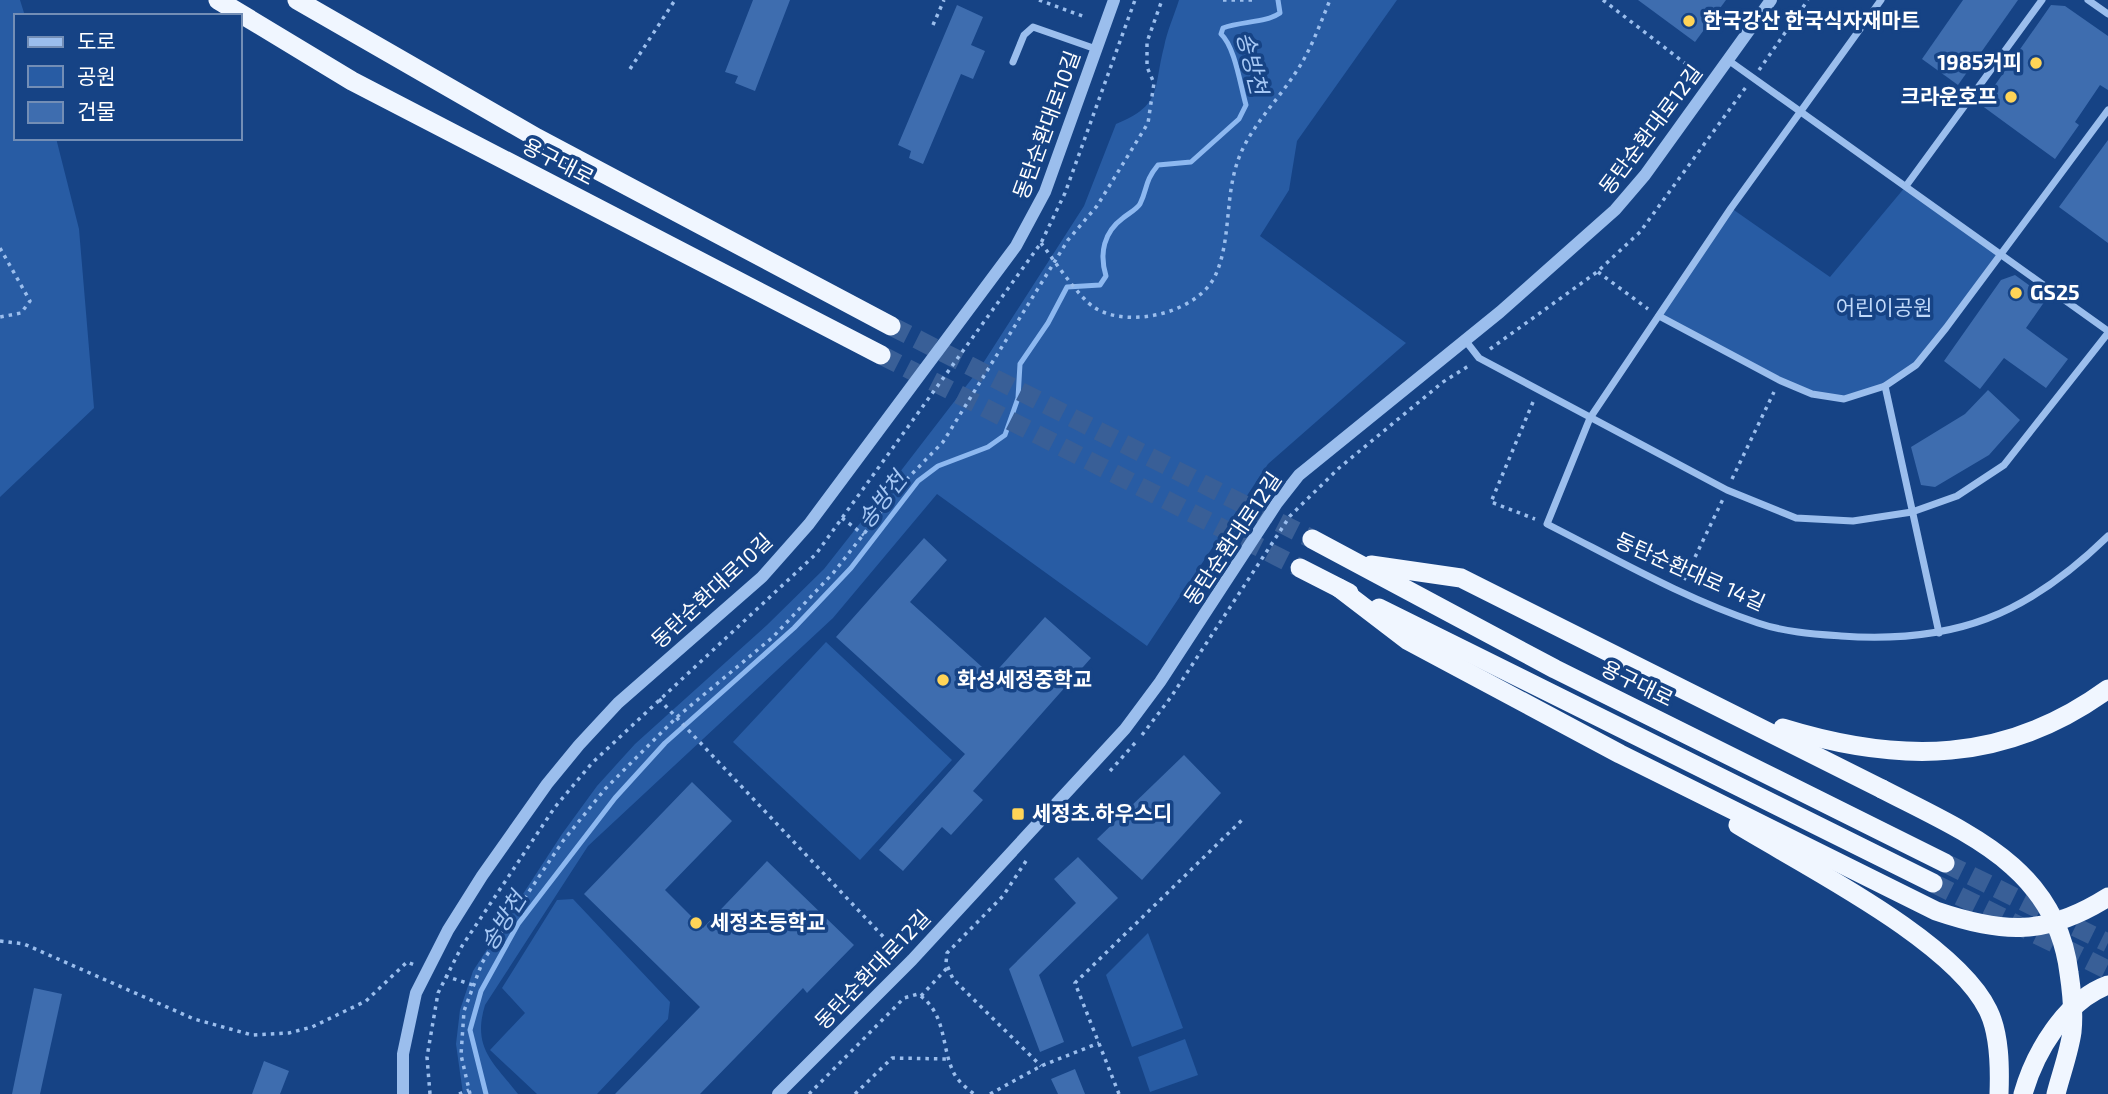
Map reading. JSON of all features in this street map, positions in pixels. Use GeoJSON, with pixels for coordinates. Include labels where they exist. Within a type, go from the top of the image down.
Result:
{"type":"FeatureCollection","features":[{"type":"Feature","properties":{"kind":"highway","name":"용구대로"},"geometry":{"type":"LineString","coordinates":[[218,0],[241,14]]}},
{"type":"Feature","properties":{"kind":"highway","name":"용구대로"},"geometry":{"type":"LineString","coordinates":[[297,0],[537,138],[891,326]]}},
{"type":"Feature","properties":{"kind":"highway","name":"용구대로"},"geometry":{"type":"LineString","coordinates":[[242,15],[352,81],[881,355]]}},
{"type":"Feature","properties":{"kind":"highway","name":"용구대로"},"geometry":{"type":"LineString","coordinates":[[1312,540],[1555,669],[1945,863]]}},
{"type":"Feature","properties":{"kind":"highway"},"geometry":{"type":"LineString","coordinates":[[1358,563],[1461,578],[1702,701],[1827,742],[1888,752],[1941,753],[1999,743],[2065,716],[2108,689]]}},
{"type":"Feature","properties":{"kind":"highway"},"geometry":{"type":"LineString","coordinates":[[1300,568],[1933,883]]}},
{"type":"Feature","properties":{"kind":"highway"},"geometry":{"type":"LineString","coordinates":[[1339,588],[1407,640],[1620,754],[1936,911],[1976,925],[2015,930],[2052,923],[2090,908],[2108,897]]}},
{"type":"Feature","properties":{"kind":"highway"},"geometry":{"type":"LineString","coordinates":[[1732,713],[1882,789],[2001,855],[2031,881],[2052,912],[2066,944],[2073,999],[2072,1032],[2056,1094]]}},
{"type":"Feature","properties":{"kind":"highway"},"geometry":{"type":"LineString","coordinates":[[1620,754],[1900,923],[1955,964],[1988,1010],[2000,1063],[1999,1094]]}},
{"type":"Feature","properties":{"kind":"highway"},"geometry":{"type":"LineString","coordinates":[[2023,1094],[2047,1039],[2072,1009],[2108,985]]}},
{"type":"Feature","properties":{"kind":"street","name":"동탄순환대로10길"},"geometry":{"type":"LineString","coordinates":[[403,1094],[403,1054],[416,993],[448,930],[482,876],[547,784],[579,745],[618,703],[762,577],[808,524],[1016,246],[1045,192],[1114,0]]}},
{"type":"Feature","properties":{"kind":"street","name":"동탄순환대로12길"},"geometry":{"type":"LineString","coordinates":[[778,1094],[912,960],[1125,729],[1160,682],[1298,475],[1465,340],[1615,210],[1645,175],[1770,0]]}},
{"type":"Feature","properties":{"kind":"street"},"geometry":{"type":"LineString","coordinates":[[1547,524],[1590,418],[1801,110],[1881,0]]}},
{"type":"Feature","properties":{"kind":"street"},"geometry":{"type":"LineString","coordinates":[[1906,186],[2042,0]]}},
{"type":"Feature","properties":{"kind":"street"},"geometry":{"type":"LineString","coordinates":[[2088,0],[2108,14]]}},
{"type":"Feature","properties":{"kind":"street"},"geometry":{"type":"LineString","coordinates":[[1013,62],[1024,35],[1032,27],[1096,49]]}},
{"type":"Feature","properties":{"kind":"street"},"geometry":{"type":"LineString","coordinates":[[1465,340],[1479,358],[1590,418],[1727,490],[1796,517],[1853,521],[1912,512],[1957,496],[2004,465],[2108,332],[1728,60]]}},
{"type":"Feature","properties":{"kind":"street"},"geometry":{"type":"LineString","coordinates":[[1658,316],[1779,380],[1812,394],[1844,399],[1885,386],[1916,365],[2108,110]]}},
{"type":"Feature","properties":{"kind":"street"},"geometry":{"type":"LineString","coordinates":[[1885,386],[1939,633]]}},
{"type":"Feature","properties":{"kind":"street","name":"동탄순환대로 14길"},"geometry":{"type":"LineString","coordinates":[[1547,524],[1679,590],[1759,624],[1811,634],[1879,639],[1939,633],[1988,620],[2032,599],[2076,566],[2108,536]]}},
{"type":"Feature","properties":{"kind":"path"},"geometry":{"type":"LineString","coordinates":[[630,69],[675,0]]}},
{"type":"Feature","properties":{"kind":"path"},"geometry":{"type":"LineString","coordinates":[[933,25],[944,0]]}},
{"type":"Feature","properties":{"kind":"path"},"geometry":{"type":"LineString","coordinates":[[1039,0],[1085,17]]}},
{"type":"Feature","properties":{"kind":"path"},"geometry":{"type":"LineString","coordinates":[[429,1094],[429,1038],[438,993],[462,946],[555,807],[592,764],[816,554],[1041,243],[1065,193],[1135,0]]}},
{"type":"Feature","properties":{"kind":"path"},"geometry":{"type":"LineString","coordinates":[[459,1094],[470,1092],[461,1055],[461,1037],[473,985],[495,942],[564,841],[605,789],[677,718],[773,637],[864,535],[906,481],[943,442],[1068,240],[1097,206],[1126,162],[1148,123],[1154,83],[1147,67],[1147,43],[1162,0]]}},
{"type":"Feature","properties":{"kind":"path"},"geometry":{"type":"LineString","coordinates":[[1223,0],[1252,0]]}},
{"type":"Feature","properties":{"kind":"path"},"geometry":{"type":"LineString","coordinates":[[1041,243],[1081,295],[1093,307],[1109,315],[1150,317],[1174,310],[1198,295],[1215,277],[1224,251],[1233,176],[1241,153],[1297,71],[1329,0]]}},
{"type":"Feature","properties":{"kind":"path"},"geometry":{"type":"LineString","coordinates":[[1603,0],[1695,71]]}},
{"type":"Feature","properties":{"kind":"path"},"geometry":{"type":"LineString","coordinates":[[1770,54],[1808,0]]}},
{"type":"Feature","properties":{"kind":"path"},"geometry":{"type":"LineString","coordinates":[[1513,331],[1597,272],[1640,232],[1735,103]]}},
{"type":"Feature","properties":{"kind":"path"},"geometry":{"type":"LineString","coordinates":[[0,248],[30,301],[21,313],[0,317]]}},
{"type":"Feature","properties":{"kind":"path"},"geometry":{"type":"LineString","coordinates":[[1597,272],[1658,316]]}},
{"type":"Feature","properties":{"kind":"path"},"geometry":{"type":"LineString","coordinates":[[1538,389],[1490,502],[1547,524]]}},
{"type":"Feature","properties":{"kind":"path"},"geometry":{"type":"LineString","coordinates":[[842,518],[864,535]]}},
{"type":"Feature","properties":{"kind":"path"},"geometry":{"type":"LineString","coordinates":[[660,699],[893,947]]}},
{"type":"Feature","properties":{"kind":"path"},"geometry":{"type":"LineString","coordinates":[[1119,1094],[1075,983],[1242,819]]}},
{"type":"Feature","properties":{"kind":"path"},"geometry":{"type":"LineString","coordinates":[[0,941],[24,944],[194,1018],[252,1035],[289,1034],[312,1027],[366,1001],[407,962]]}},
{"type":"Feature","properties":{"kind":"path"},"geometry":{"type":"LineString","coordinates":[[947,953],[947,968],[953,979],[1041,1066]]}},
{"type":"Feature","properties":{"kind":"path"},"geometry":{"type":"LineString","coordinates":[[921,996],[947,968]]}},
{"type":"Feature","properties":{"kind":"path"},"geometry":{"type":"LineString","coordinates":[[446,976],[473,985]]}},
{"type":"Feature","properties":{"kind":"path"},"geometry":{"type":"LineString","coordinates":[[809,1094],[908,995],[921,996],[940,1021],[949,1059],[958,1080],[974,1094]]}},
{"type":"Feature","properties":{"kind":"path"},"geometry":{"type":"LineString","coordinates":[[990,1094],[1041,1066],[1099,1043]]}},
{"type":"Feature","properties":{"kind":"path"},"geometry":{"type":"LineString","coordinates":[[855,1094],[892,1058],[949,1059]]}},
{"type":"Feature","properties":{"kind":"green space"},"geometry":{"type":"Polygon","coordinates":[[[0,0],[20,0],[24,14],[14,14],[14,140],[57,140],[79,229],[94,408],[0,497],[0,0]]]}},
{"type":"Feature","properties":{"kind":"green space"},"geometry":{"type":"Polygon","coordinates":[[[1179,0],[1397,0],[1297,141],[1289,190],[1260,236],[1406,343],[1268,464],[1147,646],[937,494],[833,618],[588,846],[485,1005],[481,1033],[483,1044],[493,1063],[518,1094],[463,1094],[456,1044],[460,1010],[473,971],[562,834],[597,786],[635,744],[767,625],[824,569],[980,368],[1084,206],[1116,124],[1142,110],[1154,94],[1165,41],[1179,0]]]}},
{"type":"Feature","properties":{"kind":"green space","name":"어린이공원"},"geometry":{"type":"Polygon","coordinates":[[[1906,186],[2001,254],[1946,328],[1902,376],[1844,399],[1812,394],[1659,316],[1731,208],[1830,277],[1906,186]]]}},
{"type":"Feature","properties":{"kind":"green space"},"geometry":{"type":"Polygon","coordinates":[[[826,642],[952,760],[860,860],[733,742],[826,642]]]}},
{"type":"Feature","properties":{"kind":"green space"},"geometry":{"type":"Polygon","coordinates":[[[573,899],[670,1002],[668,1019],[597,1094],[537,1094],[490,1050],[525,1013],[502,988],[557,900],[573,899]]]}},
{"type":"Feature","properties":{"kind":"green space"},"geometry":{"type":"Polygon","coordinates":[[[1148,933],[1183,1028],[1132,1047],[1106,975],[1148,933]]]}},
{"type":"Feature","properties":{"kind":"green space"},"geometry":{"type":"Polygon","coordinates":[[[1185,1039],[1198,1075],[1150,1092],[1138,1057],[1185,1039]]]}},
{"type":"Feature","properties":{"kind":"building"},"geometry":{"type":"Polygon","coordinates":[[[753,0],[790,0],[755,91],[735,83],[738,76],[725,72],[753,0]]]}},
{"type":"Feature","properties":{"kind":"building","name":"한국강산 한국식자재마트"},"geometry":{"type":"Polygon","coordinates":[[[1638,0],[1726,0],[1695,42],[1638,0]]]}},
{"type":"Feature","properties":{"kind":"building"},"geometry":{"type":"Polygon","coordinates":[[[1963,0],[2018,0],[1958,85],[1922,59],[1963,0]]]}},
{"type":"Feature","properties":{"kind":"building"},"geometry":{"type":"Polygon","coordinates":[[[957,5],[983,17],[971,45],[985,51],[973,79],[961,74],[923,164],[909,158],[911,151],[898,145],[957,5]]]}},
{"type":"Feature","properties":{"kind":"building"},"geometry":{"type":"Polygon","coordinates":[[[2051,5],[2065,6],[2108,36],[2108,90],[2100,85],[2075,122],[2079,125],[2055,159],[1981,105],[2051,5]]]}},
{"type":"Feature","properties":{"kind":"building"},"geometry":{"type":"Polygon","coordinates":[[[2108,140],[2108,243],[2059,207],[2108,140]]]}},
{"type":"Feature","properties":{"kind":"building"},"geometry":{"type":"Polygon","coordinates":[[[2015,275],[2047,298],[2026,328],[2068,359],[2046,388],[2004,358],[1980,389],[1944,361],[2001,280],[2015,275]]]}},
{"type":"Feature","properties":{"kind":"building"},"geometry":{"type":"Polygon","coordinates":[[[1988,390],[2020,420],[1989,455],[1935,487],[1921,485],[1911,447],[1965,414],[1988,390]]]}},
{"type":"Feature","properties":{"kind":"building"},"geometry":{"type":"Polygon","coordinates":[[[924,538],[947,560],[910,602],[992,676],[1045,617],[1091,658],[973,791],[983,800],[951,835],[942,827],[903,871],[879,850],[965,754],[836,637],[924,538]]]}},
{"type":"Feature","properties":{"kind":"building"},"geometry":{"type":"Polygon","coordinates":[[[1184,755],[1221,793],[1142,880],[1097,839],[1184,755]]]}},
{"type":"Feature","properties":{"kind":"building"},"geometry":{"type":"Polygon","coordinates":[[[692,782],[732,821],[665,890],[703,928],[767,861],[854,945],[807,993],[803,988],[700,1094],[615,1094],[700,1007],[584,894],[692,782]]]}},
{"type":"Feature","properties":{"kind":"building"},"geometry":{"type":"Polygon","coordinates":[[[1078,857],[1118,898],[1039,975],[1064,1042],[1040,1052],[1009,969],[1076,903],[1054,879],[1078,857]]]}},
{"type":"Feature","properties":{"kind":"building"},"geometry":{"type":"Polygon","coordinates":[[[34,988],[62,994],[40,1094],[12,1094],[34,988]]]}},
{"type":"Feature","properties":{"kind":"building"},"geometry":{"type":"Polygon","coordinates":[[[264,1061],[289,1071],[280,1094],[252,1094],[264,1061]]]}},
{"type":"Feature","properties":{"kind":"building"},"geometry":{"type":"Polygon","coordinates":[[[1075,1069],[1085,1094],[1058,1094],[1051,1079],[1075,1069]]]}},
{"type":"Feature","properties":{"kind":"waterway","name":"송방천"},"geometry":{"type":"LineString","coordinates":[[486,1094],[470,1030],[481,991],[518,924],[615,798],[665,743],[794,628],[851,568],[918,481],[938,466],[988,447],[1005,435],[1018,398],[1020,364],[1048,323],[1067,287],[1100,285],[1106,276],[1103,251],[1107,236],[1140,204],[1148,181],[1158,165],[1191,162],[1239,119],[1246,105],[1230,48],[1221,34],[1223,28],[1280,13],[1278,0]]}},
{"type":"Feature","properties":{"kind":"tunnel"},"geometry":{"type":"LineString","coordinates":[[891,326],[1312,539]]}},
{"type":"Feature","properties":{"kind":"tunnel"},"geometry":{"type":"LineString","coordinates":[[881,355],[1300,568]]}},
{"type":"Feature","properties":{"kind":"tunnel"},"geometry":{"type":"LineString","coordinates":[[1945,863],[2108,943]]}},
{"type":"Feature","properties":{"kind":"tunnel"},"geometry":{"type":"LineString","coordinates":[[1933,883],[2108,970]]}},
{"type":"Feature","properties":{"kind":"place","name":"한국강산 한국식자재마트"},"geometry":{"type":"Point","coordinates":[1689,21]}},
{"type":"Feature","properties":{"kind":"place","name":"1985커피"},"geometry":{"type":"Point","coordinates":[2036,63]}},
{"type":"Feature","properties":{"kind":"place","name":"크라운호프"},"geometry":{"type":"Point","coordinates":[2011,97]}},
{"type":"Feature","properties":{"kind":"place","name":"GS25"},"geometry":{"type":"Point","coordinates":[2016,293]}},
{"type":"Feature","properties":{"kind":"place","name":"화성세정중학교"},"geometry":{"type":"Point","coordinates":[943,680]}},
{"type":"Feature","properties":{"kind":"place","name":"세정초.하우스디"},"geometry":{"type":"Point","coordinates":[1018,814]}},
{"type":"Feature","properties":{"kind":"place","name":"세정초등학교"},"geometry":{"type":"Point","coordinates":[696,923]}}]}
